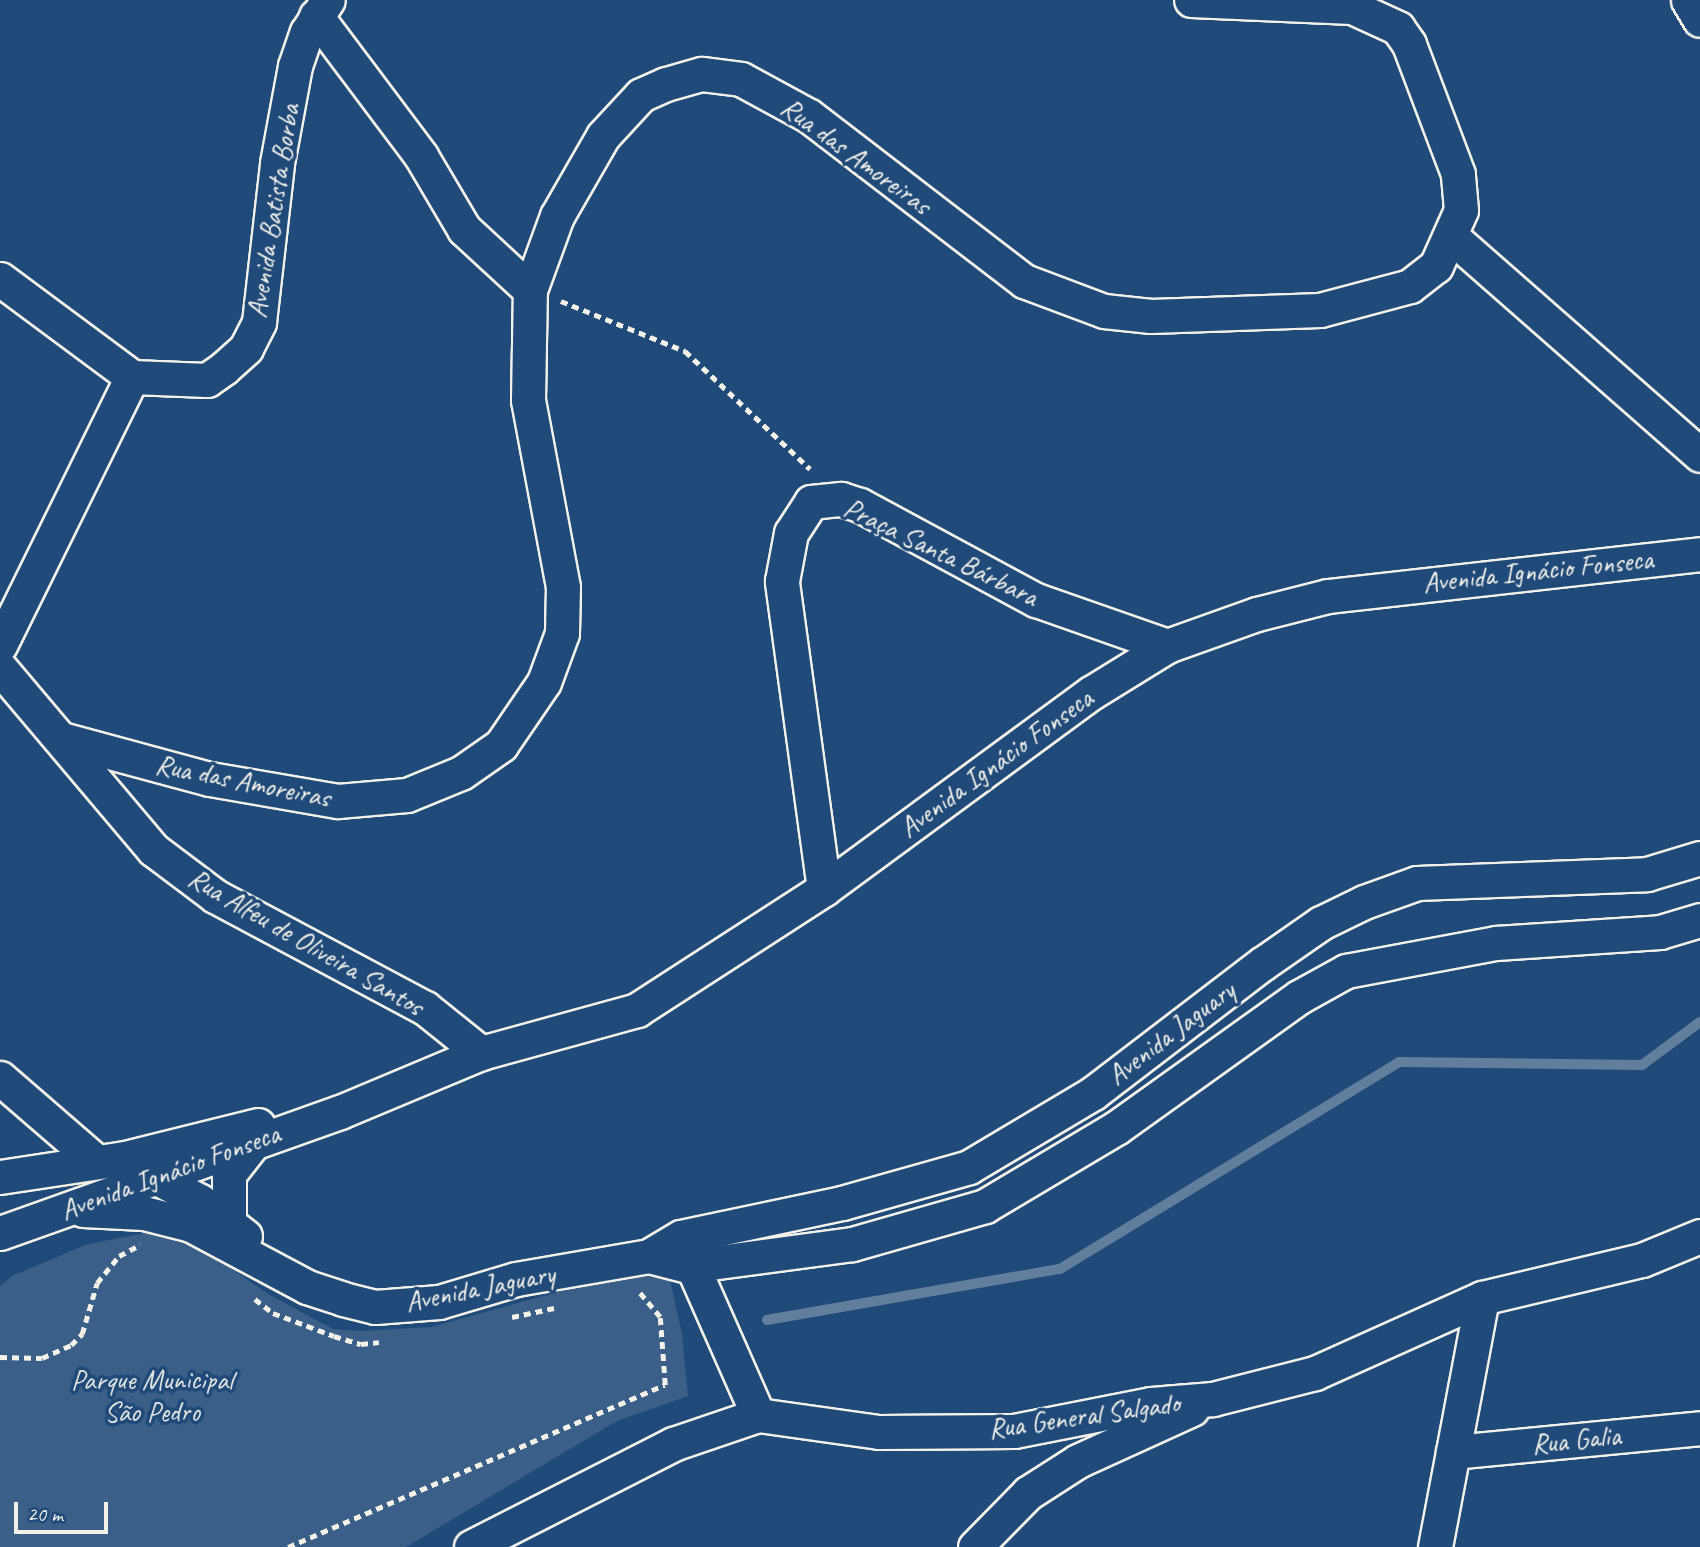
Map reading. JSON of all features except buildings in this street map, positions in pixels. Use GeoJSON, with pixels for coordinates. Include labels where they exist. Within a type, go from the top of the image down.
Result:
{"type":"FeatureCollection","features":[{"type":"Feature","properties":{"kind":"street","name":"Rua das Amoreiras"},"geometry":{"type":"LineString","coordinates":[[65,740],[210,779],[338,801],[407,794],[461,773],[501,745],[544,682],[562,633],[562,587],[528,400],[530,290],[557,216],[603,136],[641,95],[702,74],[741,79],[809,116],[1024,281],[1104,310],[1151,316],[1321,310],[1410,286],[1436,267],[1452,237],[1461,211],[1458,174],[1409,44],[1398,28],[1352,7],[1191,0]]}},
{"type":"Feature","properties":{"kind":"street"},"geometry":{"type":"LineString","coordinates":[[1688,0],[1700,20]]}},
{"type":"Feature","properties":{"kind":"street"},"geometry":{"type":"LineString","coordinates":[[322,8],[421,156],[464,229],[530,290]]}},
{"type":"Feature","properties":{"kind":"street","name":"Avenida Batista Borba"},"geometry":{"type":"LineString","coordinates":[[132,377],[207,380],[246,348],[259,322],[277,163],[295,66],[322,8]]}},
{"type":"Feature","properties":{"kind":"street"},"geometry":{"type":"LineString","coordinates":[[1452,237],[1700,455]]}},
{"type":"Feature","properties":{"kind":"street"},"geometry":{"type":"LineString","coordinates":[[0,279],[132,377],[0,645]]}},
{"type":"Feature","properties":{"kind":"street","name":"Praça Santa Bárbara"},"geometry":{"type":"LineString","coordinates":[[824,889],[782,582],[785,551],[811,502],[841,499],[1036,600],[1167,646]]}},
{"type":"Feature","properties":{"kind":"street","name":"Avenida Ignácio Fonseca"},"geometry":{"type":"LineString","coordinates":[[0,1233],[340,1112],[481,1053],[637,1010],[824,889],[1091,693],[1167,646],[1257,614],[1328,596],[1700,554]]}},
{"type":"Feature","properties":{"kind":"street","name":"Rua Alfeu de Oliveira Santos"},"geometry":{"type":"LineString","coordinates":[[0,668],[65,740],[154,850],[215,896],[425,1008],[481,1053]]}},
{"type":"Feature","properties":{"kind":"street","name":"Avenida Jaguary"},"geometry":{"type":"LineString","coordinates":[[685,1252],[969,1167],[1093,1093],[1262,964],[1321,923],[1417,883],[1647,874],[1700,858]]}},
{"type":"Feature","properties":{"kind":"street","name":"Avenida Jaguary"},"geometry":{"type":"LineString","coordinates":[[275,1269],[307,1287],[375,1307],[439,1302],[516,1279],[649,1256],[852,1244],[985,1206],[1116,1128],[1282,1009],[1346,971],[1496,943],[1660,932],[1700,920]]}},
{"type":"Feature","properties":{"kind":"street"},"geometry":{"type":"LineString","coordinates":[[1262,964],[1282,1009]]}},
{"type":"Feature","properties":{"kind":"street"},"geometry":{"type":"LineString","coordinates":[[0,1078],[111,1160],[155,1179],[229,1223],[275,1269]]}},
{"type":"Feature","properties":{"kind":"street","name":"Avenida Ignácio Fonseca"},"geometry":{"type":"LineString","coordinates":[[0,1177],[37,1168],[111,1160],[201,1135],[340,1112]]}},
{"type":"Feature","properties":{"kind":"street"},"geometry":{"type":"LineString","coordinates":[[229,1223],[229,1174],[253,1143]]}},
{"type":"Feature","properties":{"kind":"street"},"geometry":{"type":"LineString","coordinates":[[37,1168],[46,1188],[49,1215],[169,1217],[275,1269]]}},
{"type":"Feature","properties":{"kind":"street","name":"Rua General Salgado"},"geometry":{"type":"LineString","coordinates":[[471,1547],[673,1444],[758,1415],[878,1432],[1014,1431],[1151,1404],[1213,1399],[1315,1373],[1482,1298],[1642,1260],[1700,1236]]}},
{"type":"Feature","properties":{"kind":"street"},"geometry":{"type":"LineString","coordinates":[[685,1252],[758,1415]]}},
{"type":"Feature","properties":{"kind":"street"},"geometry":{"type":"LineString","coordinates":[[1435,1547],[1482,1298]]}},
{"type":"Feature","properties":{"kind":"street"},"geometry":{"type":"LineString","coordinates":[[975,1547],[1028,1493],[1078,1461],[1213,1399]]}},
{"type":"Feature","properties":{"kind":"street","name":"Rua Galia"},"geometry":{"type":"LineString","coordinates":[[1453,1452],[1700,1428]]}},
{"type":"Feature","properties":{"kind":"path"},"geometry":{"type":"LineString","coordinates":[[530,290],[685,351],[740,398],[841,499]]}},
{"type":"Feature","properties":{"kind":"path"},"geometry":{"type":"LineString","coordinates":[[0,1357],[42,1358],[71,1345],[82,1334],[97,1283],[119,1256],[145,1243]]}},
{"type":"Feature","properties":{"kind":"path"},"geometry":{"type":"LineString","coordinates":[[243,1290],[273,1313],[334,1336],[361,1344],[385,1341]]}},
{"type":"Feature","properties":{"kind":"path"},"geometry":{"type":"LineString","coordinates":[[288,1547],[665,1385],[660,1317],[640,1291],[627,1293]]}},
{"type":"Feature","properties":{"kind":"path"},"geometry":{"type":"LineString","coordinates":[[505,1318],[559,1307]]}},
{"type":"Feature","properties":{"kind":"green space","name":"Parque Municipal São Pedro"},"geometry":{"type":"Polygon","coordinates":[[[145,1233],[202,1248],[268,1294],[333,1329],[359,1331],[431,1327],[666,1262],[682,1334],[688,1396],[617,1421],[406,1547],[0,1547],[0,1286],[14,1275],[88,1244],[145,1233]]]}},
{"type":"Feature","properties":{"kind":"waterway"},"geometry":{"type":"LineString","coordinates":[[767,1320],[1060,1269],[1399,1062],[1642,1065],[1700,1022]]}}]}
